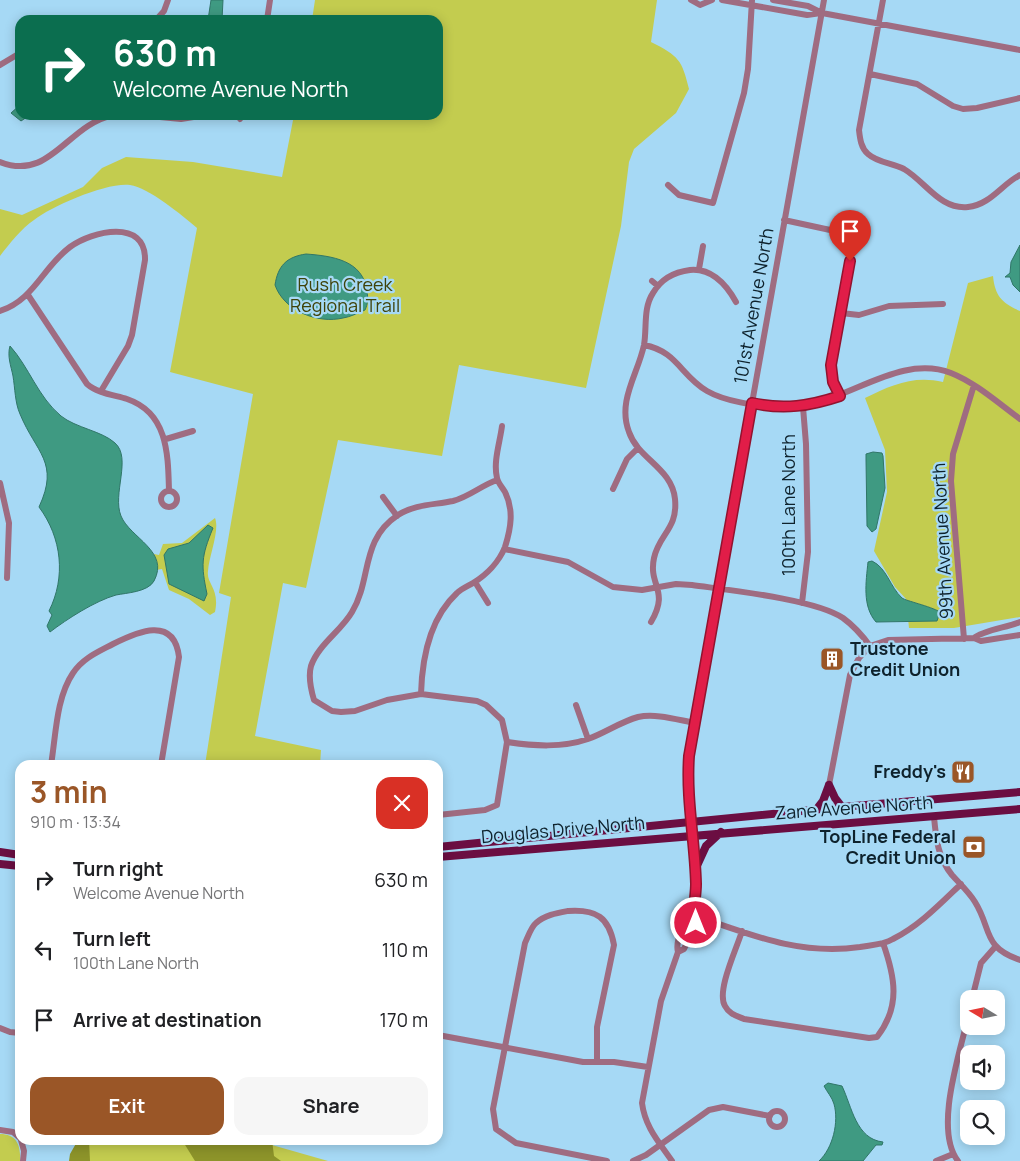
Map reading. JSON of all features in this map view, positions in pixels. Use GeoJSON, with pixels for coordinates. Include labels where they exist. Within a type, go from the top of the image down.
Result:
{"type":"FeatureCollection","features":[{"type":"Feature","properties":{"kind":"main road"},"geometry":{"type":"LineString","coordinates":[[829,785],[835,798],[842,806]]}},
{"type":"Feature","properties":{"kind":"main road"},"geometry":{"type":"LineString","coordinates":[[816,810],[823,801],[829,785]]}},
{"type":"Feature","properties":{"kind":"main road","name":"Zane Avenue North"},"geometry":{"type":"LineString","coordinates":[[690,823],[842,806],[1020,792]]}},
{"type":"Feature","properties":{"kind":"main road","name":"Zane Avenue North"},"geometry":{"type":"LineString","coordinates":[[691,835],[1020,809]]}},
{"type":"Feature","properties":{"kind":"main road","name":"Douglas Drive North"},"geometry":{"type":"LineString","coordinates":[[443,847],[690,823]]}},
{"type":"Feature","properties":{"kind":"main road"},"geometry":{"type":"LineString","coordinates":[[695,870],[706,846],[721,832]]}},
{"type":"Feature","properties":{"kind":"main road","name":"Douglas Drive North"},"geometry":{"type":"LineString","coordinates":[[443,856],[691,835]]}},
{"type":"Feature","properties":{"kind":"main road"},"geometry":{"type":"LineString","coordinates":[[0,852],[15,854]]}},
{"type":"Feature","properties":{"kind":"main road"},"geometry":{"type":"LineString","coordinates":[[0,864],[15,866]]}},
{"type":"Feature","properties":{"kind":"street"},"geometry":{"type":"LineString","coordinates":[[160,15],[168,0]]}},
{"type":"Feature","properties":{"kind":"street"},"geometry":{"type":"LineString","coordinates":[[268,15],[270,0]]}},
{"type":"Feature","properties":{"kind":"street"},"geometry":{"type":"LineString","coordinates":[[691,0],[700,5],[712,0]]}},
{"type":"Feature","properties":{"kind":"street"},"geometry":{"type":"LineString","coordinates":[[722,0],[751,2],[807,15],[822,13]]}},
{"type":"Feature","properties":{"kind":"street"},"geometry":{"type":"LineString","coordinates":[[773,0],[808,6],[822,13],[1020,50]]}},
{"type":"Feature","properties":{"kind":"street","name":"101st Avenue North"},"geometry":{"type":"LineString","coordinates":[[672,1161],[644,1118],[642,1103],[661,1001],[678,952],[684,949],[696,923],[693,915],[696,897],[695,870],[687,781],[695,723],[824,0]]}},
{"type":"Feature","properties":{"kind":"street"},"geometry":{"type":"LineString","coordinates":[[883,0],[859,130],[862,144],[868,155],[911,174],[943,202],[956,207],[979,205],[1020,175]]}},
{"type":"Feature","properties":{"kind":"street"},"geometry":{"type":"LineString","coordinates":[[668,185],[679,195],[713,203],[724,171],[744,93],[748,69],[751,2]]}},
{"type":"Feature","properties":{"kind":"street"},"geometry":{"type":"LineString","coordinates":[[0,65],[15,55]]}},
{"type":"Feature","properties":{"kind":"street"},"geometry":{"type":"LineString","coordinates":[[870,74],[917,84],[953,106],[963,109],[977,108],[1020,98]]}},
{"type":"Feature","properties":{"kind":"street"},"geometry":{"type":"LineString","coordinates":[[0,162],[24,166],[41,162],[81,129],[98,120]]}},
{"type":"Feature","properties":{"kind":"street"},"geometry":{"type":"LineString","coordinates":[[784,220],[817,226],[844,233],[850,237],[852,249],[831,370],[840,396]]}},
{"type":"Feature","properties":{"kind":"street"},"geometry":{"type":"LineString","coordinates":[[0,311],[13,306],[28,295],[62,254],[77,243],[122,230],[139,239],[144,248],[144,260],[132,335],[128,346],[101,391]]}},
{"type":"Feature","properties":{"kind":"street"},"geometry":{"type":"LineString","coordinates":[[699,269],[703,246]]}},
{"type":"Feature","properties":{"kind":"street"},"geometry":{"type":"LineString","coordinates":[[651,622],[659,610],[660,600],[652,568],[654,555],[672,524],[675,513],[675,497],[671,482],[661,470],[637,449],[629,432],[625,414],[627,396],[644,345],[650,297],[664,279],[680,272],[699,269],[714,275],[728,287],[736,302]]}},
{"type":"Feature","properties":{"kind":"street"},"geometry":{"type":"LineString","coordinates":[[652,281],[658,286]]}},
{"type":"Feature","properties":{"kind":"street"},"geometry":{"type":"LineString","coordinates":[[28,295],[90,387],[142,406],[153,416],[166,439],[169,491]]}},
{"type":"Feature","properties":{"kind":"street"},"geometry":{"type":"LineString","coordinates":[[841,313],[860,315],[889,306],[943,304]]}},
{"type":"Feature","properties":{"kind":"street"},"geometry":{"type":"LineString","coordinates":[[644,345],[654,347],[673,358],[705,390],[720,397],[777,408],[802,407],[840,396],[906,369],[928,368],[950,373],[974,385],[1020,419]]}},
{"type":"Feature","properties":{"kind":"street","name":"99th Avenue North"},"geometry":{"type":"LineString","coordinates":[[964,639],[951,481],[953,454],[974,385]]}},
{"type":"Feature","properties":{"kind":"street","name":"100th Lane North"},"geometry":{"type":"LineString","coordinates":[[802,407],[806,444],[808,552],[802,603]]}},
{"type":"Feature","properties":{"kind":"street"},"geometry":{"type":"LineString","coordinates":[[421,694],[422,670],[435,625],[446,606],[458,592],[475,582],[496,563],[504,549],[512,520],[510,505],[497,480],[496,462],[502,426]]}},
{"type":"Feature","properties":{"kind":"street"},"geometry":{"type":"LineString","coordinates":[[166,439],[192,431]]}},
{"type":"Feature","properties":{"kind":"street"},"geometry":{"type":"LineString","coordinates":[[613,489],[627,459],[637,449]]}},
{"type":"Feature","properties":{"kind":"street"},"geometry":{"type":"LineString","coordinates":[[443,813],[494,807],[500,798],[507,742],[502,720],[486,705],[477,701],[421,694],[387,700],[355,711],[332,711],[314,700],[311,692],[311,667],[316,656],[352,614],[363,587],[370,549],[382,531],[397,516],[413,508],[454,500],[497,480]]}},
{"type":"Feature","properties":{"kind":"street"},"geometry":{"type":"LineString","coordinates":[[0,483],[9,523],[7,578]]}},
{"type":"Feature","properties":{"kind":"street"},"geometry":{"type":"LineString","coordinates":[[383,497],[397,516]]}},
{"type":"Feature","properties":{"kind":"street"},"geometry":{"type":"LineString","coordinates":[[504,549],[568,562],[613,587],[642,590],[676,584],[802,603],[841,617],[859,632],[870,646]]}},
{"type":"Feature","properties":{"kind":"street"},"geometry":{"type":"LineString","coordinates":[[475,582],[488,603]]}},
{"type":"Feature","properties":{"kind":"street"},"geometry":{"type":"LineString","coordinates":[[974,638],[979,633],[1000,630],[1020,622]]}},
{"type":"Feature","properties":{"kind":"street"},"geometry":{"type":"LineString","coordinates":[[52,760],[62,696],[73,672],[90,656],[146,630],[157,630],[167,634],[175,642],[179,663],[162,760]]}},
{"type":"Feature","properties":{"kind":"street"},"geometry":{"type":"LineString","coordinates":[[829,785],[850,675],[859,658],[870,646],[888,640],[974,638],[981,641],[1020,635]]}},
{"type":"Feature","properties":{"kind":"street"},"geometry":{"type":"LineString","coordinates":[[576,705],[588,739]]}},
{"type":"Feature","properties":{"kind":"street"},"geometry":{"type":"LineString","coordinates":[[507,742],[532,745],[567,744],[588,739],[639,717],[664,717],[695,723]]}},
{"type":"Feature","properties":{"kind":"street"},"geometry":{"type":"LineString","coordinates":[[934,817],[941,857],[978,905],[984,926],[996,946],[1003,952],[1020,960]]}},
{"type":"Feature","properties":{"kind":"street"},"geometry":{"type":"LineString","coordinates":[[693,915],[784,945],[812,950],[849,948],[883,943],[920,922],[961,884]]}},
{"type":"Feature","properties":{"kind":"street"},"geometry":{"type":"LineString","coordinates":[[597,1061],[598,1027],[614,945],[606,922],[596,914],[584,910],[556,913],[534,924],[525,943],[493,1109],[496,1129],[516,1143],[607,1161]]}},
{"type":"Feature","properties":{"kind":"street"},"geometry":{"type":"LineString","coordinates":[[742,931],[723,988],[724,1005],[730,1012],[744,1019],[869,1038],[877,1037],[887,1022],[895,987],[883,943]]}},
{"type":"Feature","properties":{"kind":"street"},"geometry":{"type":"LineString","coordinates":[[974,990],[981,963],[996,946]]}},
{"type":"Feature","properties":{"kind":"street"},"geometry":{"type":"LineString","coordinates":[[0,1028],[15,1032]]}},
{"type":"Feature","properties":{"kind":"street"},"geometry":{"type":"LineString","coordinates":[[958,1161],[952,1154],[948,1134],[947,1113],[964,1035]]}},
{"type":"Feature","properties":{"kind":"street"},"geometry":{"type":"LineString","coordinates":[[443,1036],[583,1062],[597,1061],[648,1067]]}},
{"type":"Feature","properties":{"kind":"street"},"geometry":{"type":"LineString","coordinates":[[633,1161],[660,1145],[709,1110],[722,1107],[770,1116]]}},
{"type":"Feature","properties":{"kind":"street"},"geometry":{"type":"LineString","coordinates":[[0,1130],[15,1134]]}},
{"type":"Feature","properties":{"kind":"street"},"geometry":{"type":"LineString","coordinates":[[22,1145],[24,1151],[23,1161]]}},
{"type":"Feature","properties":{"kind":"street"},"geometry":{"type":"LineString","coordinates":[[936,1161],[952,1154]]}},
{"type":"Feature","properties":{"kind":"green space","name":"Rush Creek Regional Trail"},"geometry":{"type":"Polygon","coordinates":[[[315,0],[657,0],[651,42],[668,51],[678,60],[684,71],[689,89],[676,113],[634,149],[629,162],[621,226],[586,388],[459,365],[442,456],[338,440],[306,588],[283,583],[255,736],[321,750],[320,760],[206,760],[231,597],[219,593],[253,394],[170,372],[197,228],[146,191],[130,185],[120,185],[80,196],[42,214],[20,232],[0,256],[0,209],[22,215],[83,187],[102,168],[126,157],[193,162],[282,177],[293,120],[443,120],[443,15],[313,15],[315,0]]]}},
{"type":"Feature","properties":{"kind":"green space"},"geometry":{"type":"Polygon","coordinates":[[[993,276],[998,294],[1004,302],[1020,311],[1020,617],[954,628],[909,628],[906,599],[895,587],[874,551],[887,492],[885,450],[865,398],[903,382],[932,380],[943,382],[968,283],[993,276]]]}},
{"type":"Feature","properties":{"kind":"green space"},"geometry":{"type":"Polygon","coordinates":[[[215,518],[216,529],[208,576],[216,597],[216,604],[215,612],[210,615],[189,599],[169,590],[162,569],[156,570],[154,554],[159,555],[163,544],[182,543],[215,518]]]}},
{"type":"Feature","properties":{"kind":"green space"},"geometry":{"type":"Polygon","coordinates":[[[0,1134],[10,1136],[15,1140],[15,1145],[18,1145],[20,1150],[20,1161],[0,1161],[0,1134]]]}},
{"type":"Feature","properties":{"kind":"green space"},"geometry":{"type":"Polygon","coordinates":[[[77,1145],[272,1145],[328,1161],[75,1161],[77,1145]]]}},
{"type":"Feature","properties":{"kind":"shaded area"},"geometry":{"type":"Polygon","coordinates":[[[211,0],[223,0],[222,15],[209,15],[211,0]]]}},
{"type":"Feature","properties":{"kind":"shaded area"},"geometry":{"type":"Polygon","coordinates":[[[1020,245],[1020,292],[1013,285],[1010,277],[1005,277],[1010,273],[1011,262],[1020,245]]]}},
{"type":"Feature","properties":{"kind":"shaded area"},"geometry":{"type":"Polygon","coordinates":[[[306,254],[336,258],[353,266],[359,272],[367,291],[368,301],[365,310],[346,317],[323,319],[303,314],[286,302],[279,294],[275,285],[278,273],[288,260],[306,254]]]}},
{"type":"Feature","properties":{"kind":"shaded area"},"geometry":{"type":"Polygon","coordinates":[[[10,346],[46,400],[61,416],[74,424],[110,439],[120,450],[122,458],[119,497],[121,516],[153,553],[157,561],[158,570],[154,581],[147,588],[99,601],[50,632],[47,626],[52,615],[49,611],[58,585],[59,558],[53,532],[39,507],[45,492],[46,468],[39,449],[18,410],[9,357],[10,346]]]}},
{"type":"Feature","properties":{"kind":"shaded area"},"geometry":{"type":"Polygon","coordinates":[[[873,452],[882,453],[883,456],[885,488],[876,529],[872,532],[867,526],[866,454],[873,452]]]}},
{"type":"Feature","properties":{"kind":"shaded area"},"geometry":{"type":"Polygon","coordinates":[[[208,525],[213,528],[203,561],[207,594],[204,601],[169,584],[164,555],[168,549],[189,543],[208,525]]]}},
{"type":"Feature","properties":{"kind":"shaded area"},"geometry":{"type":"Polygon","coordinates":[[[872,561],[881,568],[902,598],[940,612],[937,621],[876,622],[869,609],[866,594],[868,562],[872,561]]]}},
{"type":"Feature","properties":{"kind":"shaded area"},"geometry":{"type":"Polygon","coordinates":[[[828,1083],[842,1086],[856,1121],[861,1128],[874,1140],[883,1142],[882,1145],[876,1145],[863,1161],[819,1161],[824,1156],[831,1142],[836,1119],[834,1104],[824,1086],[828,1083]]]}},
{"type":"Feature","properties":{"kind":"shaded area"},"geometry":{"type":"Polygon","coordinates":[[[75,1145],[89,1145],[90,1161],[69,1161],[70,1154],[75,1145]]]}},
{"type":"Feature","properties":{"kind":"shaded area"},"geometry":{"type":"Polygon","coordinates":[[[185,1145],[273,1145],[274,1156],[281,1161],[195,1161],[185,1145]]]}},
{"type":"Feature","properties":{"kind":"place","name":"Trustone Credit Union"},"geometry":{"type":"Point","coordinates":[832,659]}},
{"type":"Feature","properties":{"kind":"place","name":"Freddy's"},"geometry":{"type":"Point","coordinates":[963,772]}},
{"type":"Feature","properties":{"kind":"place","name":"TopLine Federal Credit Union"},"geometry":{"type":"Point","coordinates":[974,847]}},
{"type":"Feature","properties":{"kind":"route"},"geometry":{"type":"LineString","coordinates":[[696,923],[693,915],[696,883],[687,781],[689,756],[752,403],[777,408],[793,408],[824,402],[840,396],[833,382],[831,365],[850,261]]}}]}
